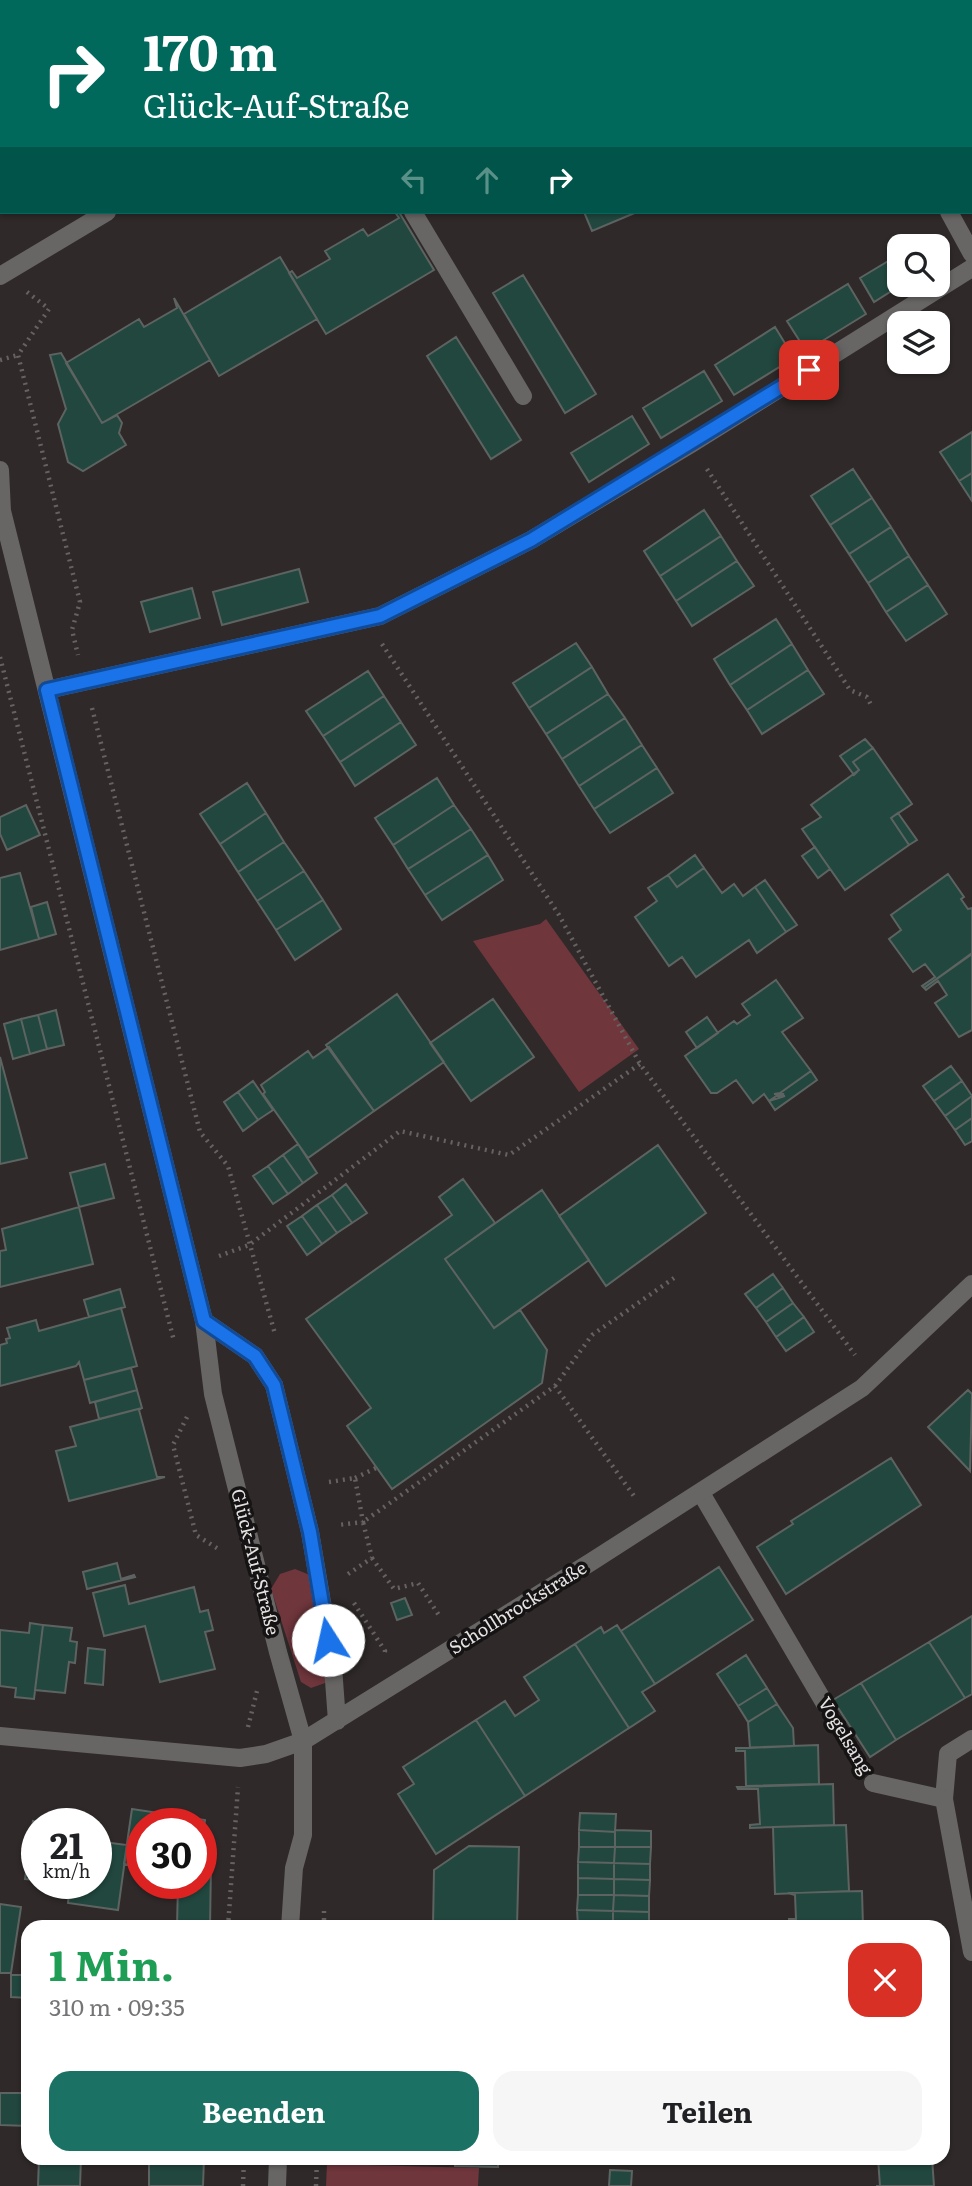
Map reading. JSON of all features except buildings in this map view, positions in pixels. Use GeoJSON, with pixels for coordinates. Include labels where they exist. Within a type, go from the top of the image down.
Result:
{"type":"FeatureCollection","features":[{"type":"Feature","properties":{"kind":"street"},"geometry":{"type":"LineString","coordinates":[[5,274],[104,214]]}},
{"type":"Feature","properties":{"kind":"street"},"geometry":{"type":"LineString","coordinates":[[415,214],[523,396]]}},
{"type":"Feature","properties":{"kind":"street"},"geometry":{"type":"LineString","coordinates":[[950,214],[972,254]]}},
{"type":"Feature","properties":{"kind":"street"},"geometry":{"type":"LineString","coordinates":[[47,690],[380,616],[531,540],[691,444],[972,268]]}},
{"type":"Feature","properties":{"kind":"street","name":"Glück-Auf-Straße"},"geometry":{"type":"LineString","coordinates":[[0,470],[1,509],[204,1321],[213,1394],[303,1741],[303,1835],[294,1868],[290,1920]]}},
{"type":"Feature","properties":{"kind":"street","name":"Schollbrockstraße"},"geometry":{"type":"LineString","coordinates":[[0,1736],[240,1758],[266,1754],[303,1741],[701,1493],[872,1379],[972,1284]]}},
{"type":"Feature","properties":{"kind":"street"},"geometry":{"type":"LineString","coordinates":[[204,1321],[255,1356],[274,1385],[310,1532],[333,1667],[337,1721]]}},
{"type":"Feature","properties":{"kind":"street","name":"Vogelsang"},"geometry":{"type":"LineString","coordinates":[[701,1493],[825,1704]]}},
{"type":"Feature","properties":{"kind":"street"},"geometry":{"type":"LineString","coordinates":[[972,1739],[948,1754],[944,1799],[972,1952]]}},
{"type":"Feature","properties":{"kind":"street","name":"Vogelsang"},"geometry":{"type":"LineString","coordinates":[[873,1783],[944,1799]]}},
{"type":"Feature","properties":{"kind":"street"},"geometry":{"type":"LineString","coordinates":[[277,2186],[278,2165]]}},
{"type":"Feature","properties":{"kind":"path"},"geometry":{"type":"LineString","coordinates":[[0,360],[18,355],[49,309],[5,274]]}},
{"type":"Feature","properties":{"kind":"path"},"geometry":{"type":"LineString","coordinates":[[18,355],[80,602],[72,629],[200,1132],[228,1166],[277,1343]]}},
{"type":"Feature","properties":{"kind":"path"},"geometry":{"type":"LineString","coordinates":[[691,444],[850,690],[867,697],[872,707]]}},
{"type":"Feature","properties":{"kind":"path"},"geometry":{"type":"LineString","coordinates":[[367,620],[559,915],[640,1064],[872,1379]]}},
{"type":"Feature","properties":{"kind":"path"},"geometry":{"type":"LineString","coordinates":[[0,657],[177,1355]]}},
{"type":"Feature","properties":{"kind":"path"},"geometry":{"type":"LineString","coordinates":[[190,1266],[249,1245],[400,1131],[509,1155],[640,1064]]}},
{"type":"Feature","properties":{"kind":"path"},"geometry":{"type":"LineString","coordinates":[[345,1524],[363,1522],[555,1386],[592,1335],[674,1279]]}},
{"type":"Feature","properties":{"kind":"path"},"geometry":{"type":"LineString","coordinates":[[555,1386],[634,1496]]}},
{"type":"Feature","properties":{"kind":"path"},"geometry":{"type":"LineString","coordinates":[[191,1408],[173,1445],[196,1535],[223,1552]]}},
{"type":"Feature","properties":{"kind":"path"},"geometry":{"type":"LineString","coordinates":[[336,1480],[355,1478],[376,1468]]}},
{"type":"Feature","properties":{"kind":"path"},"geometry":{"type":"LineString","coordinates":[[355,1478],[372,1558],[394,1590],[418,1583],[440,1617]]}},
{"type":"Feature","properties":{"kind":"path"},"geometry":{"type":"LineString","coordinates":[[338,1580],[372,1558]]}},
{"type":"Feature","properties":{"kind":"path"},"geometry":{"type":"LineString","coordinates":[[351,1600],[385,1651],[379,1663]]}},
{"type":"Feature","properties":{"kind":"path"},"geometry":{"type":"LineString","coordinates":[[228,1920],[240,1758],[259,1685]]}},
{"type":"Feature","properties":{"kind":"path","name":"Vogelsang"},"geometry":{"type":"LineString","coordinates":[[825,1704],[873,1783]]}},
{"type":"Feature","properties":{"kind":"path"},"geometry":{"type":"LineString","coordinates":[[324,1901],[324,1920]]}},
{"type":"Feature","properties":{"kind":"path"},"geometry":{"type":"LineString","coordinates":[[243,2186],[244,2165]]}},
{"type":"Feature","properties":{"kind":"path"},"geometry":{"type":"LineString","coordinates":[[316,2186],[317,2165]]}},
{"type":"Feature","properties":{"kind":"shaded area"},"geometry":{"type":"Polygon","coordinates":[[[546,919],[639,1049],[579,1092],[473,941],[540,924],[546,919]]]}},
{"type":"Feature","properties":{"kind":"shaded area"},"geometry":{"type":"Polygon","coordinates":[[[295,1569],[310,1575],[329,1673],[325,1683],[311,1688],[301,1682],[271,1589],[280,1574],[295,1569]]]}},
{"type":"Feature","properties":{"kind":"shaded area"},"geometry":{"type":"Polygon","coordinates":[[[327,2165],[479,2168],[478,2186],[326,2186],[327,2165]]]}},
{"type":"Feature","properties":{"kind":"route"},"geometry":{"type":"LineString","coordinates":[[328,1640],[310,1532],[274,1385],[255,1356],[204,1321],[47,690],[380,616],[531,540],[809,370]]}}]}
